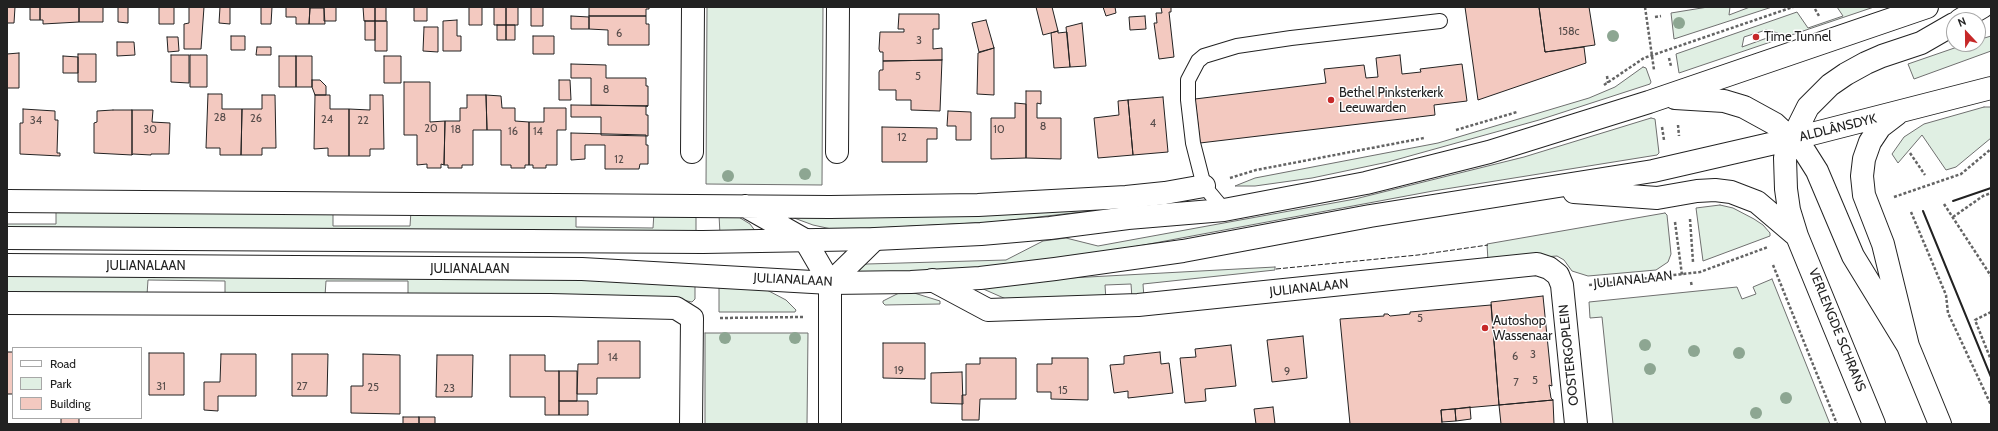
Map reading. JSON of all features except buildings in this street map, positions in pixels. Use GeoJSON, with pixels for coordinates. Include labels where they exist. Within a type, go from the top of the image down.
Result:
{"type":"FeatureCollection","features":[{"type":"Feature","properties":{"kind":"main road"},"geometry":{"type":"LineString","coordinates":[[692,152],[694,7]]}},
{"type":"Feature","properties":{"kind":"main road"},"geometry":{"type":"LineString","coordinates":[[837,152],[838,7]]}},
{"type":"Feature","properties":{"kind":"main road","name":"JULIANALAAN"},"geometry":{"type":"LineString","coordinates":[[7,238],[695,242],[874,239],[981,234],[1050,228],[1128,218],[1224,210],[1366,183],[1536,138],[1658,99],[1927,7]]}},
{"type":"Feature","properties":{"kind":"main road","name":"ALDLÂNSDYK"},"geometry":{"type":"LineString","coordinates":[[1792,139],[1808,107],[1830,84],[1866,63],[1921,43],[1946,29]]}},
{"type":"Feature","properties":{"kind":"main road","name":"ALDLÂNSDYK"},"geometry":{"type":"LineString","coordinates":[[1792,139],[1991,88]]}},
{"type":"Feature","properties":{"kind":"main road","name":"JULIANALAAN"},"geometry":{"type":"LineString","coordinates":[[1658,99],[1704,99],[1724,101],[1744,107],[1775,124],[1792,139]]}},
{"type":"Feature","properties":{"kind":"main road"},"geometry":{"type":"LineString","coordinates":[[1898,113],[1880,127],[1870,142],[1864,159],[1862,176],[1864,195],[1883,244],[1908,346],[1940,424]]}},
{"type":"Feature","properties":{"kind":"main road"},"geometry":{"type":"LineString","coordinates":[[1792,139],[1805,152],[1817,171],[1853,256],[1908,346]]}},
{"type":"Feature","properties":{"kind":"main road","name":"JULIANALAAN"},"geometry":{"type":"LineString","coordinates":[[7,265],[582,269],[830,282],[980,278],[1183,251],[1370,216],[1661,169],[1792,139]]}},
{"type":"Feature","properties":{"kind":"main road","name":"VERLENGDE SCHRANS"},"geometry":{"type":"LineString","coordinates":[[1792,139],[1786,158],[1786,189],[1789,210],[1797,236],[1874,424]]}},
{"type":"Feature","properties":{"kind":"main road","name":"JULIANALAAN"},"geometry":{"type":"LineString","coordinates":[[7,202],[744,206],[978,205],[1126,197],[1165,193],[1204,186]]}},
{"type":"Feature","properties":{"kind":"main road","name":"JULIANALAAN"},"geometry":{"type":"LineString","coordinates":[[1537,190],[1657,198]]}},
{"type":"Feature","properties":{"kind":"main road","name":"VERLENGDE SCHRANS"},"geometry":{"type":"LineString","coordinates":[[1657,198],[1715,190],[1745,196],[1757,202],[1797,236]]}},
{"type":"Feature","properties":{"kind":"main road","name":"JULIANALAAN"},"geometry":{"type":"LineString","coordinates":[[1165,193],[1224,210]]}},
{"type":"Feature","properties":{"kind":"main road","name":"JULIANALAAN"},"geometry":{"type":"LineString","coordinates":[[744,206],[805,240]]}},
{"type":"Feature","properties":{"kind":"main road"},"geometry":{"type":"LineString","coordinates":[[830,282],[874,239]]}},
{"type":"Feature","properties":{"kind":"main road"},"geometry":{"type":"LineString","coordinates":[[805,240],[830,282],[830,424]]}},
{"type":"Feature","properties":{"kind":"main road","name":"JULIANALAAN"},"geometry":{"type":"LineString","coordinates":[[932,280],[988,310],[1138,305],[1537,264],[1549,268],[1558,275],[1562,285]]}},
{"type":"Feature","properties":{"kind":"main road","name":"OOSTERGOPLEIN"},"geometry":{"type":"LineString","coordinates":[[1562,285],[1576,424]]}},
{"type":"Feature","properties":{"kind":"main road"},"geometry":{"type":"LineString","coordinates":[[7,303],[658,306],[676,308],[692,318],[691,424]]}},
{"type":"Feature","properties":{"kind":"lane"},"geometry":{"type":"LineString","coordinates":[[1224,210],[1204,186],[1194,143],[1188,100],[1188,80],[1198,61],[1204,56],[1237,46],[1291,38],[1440,21]]}},
{"type":"Feature","properties":{"kind":"path"},"geometry":{"type":"LineString","coordinates":[[1645,7],[1652,54]]}},
{"type":"Feature","properties":{"kind":"path"},"geometry":{"type":"LineString","coordinates":[[1600,87],[1608,83],[1637,61],[1652,54],[1793,7]]}},
{"type":"Feature","properties":{"kind":"path"},"geometry":{"type":"LineString","coordinates":[[1655,17],[1661,16]]}},
{"type":"Feature","properties":{"kind":"path"},"geometry":{"type":"LineString","coordinates":[[1607,76],[1608,83]]}},
{"type":"Feature","properties":{"kind":"path"},"geometry":{"type":"LineString","coordinates":[[1452,131],[1519,112]]}},
{"type":"Feature","properties":{"kind":"path"},"geometry":{"type":"LineString","coordinates":[[1677,122],[1680,144]]}},
{"type":"Feature","properties":{"kind":"path"},"geometry":{"type":"LineString","coordinates":[[1662,125],[1665,147]]}},
{"type":"Feature","properties":{"kind":"path"},"geometry":{"type":"LineString","coordinates":[[1204,186],[1256,170],[1430,137]]}},
{"type":"Feature","properties":{"kind":"path"},"geometry":{"type":"LineString","coordinates":[[1910,153],[1925,175]]}},
{"type":"Feature","properties":{"kind":"path"},"geometry":{"type":"LineString","coordinates":[[1952,217],[1983,196],[1991,193]]}},
{"type":"Feature","properties":{"kind":"path"},"geometry":{"type":"LineString","coordinates":[[1944,204],[1991,276]]}},
{"type":"Feature","properties":{"kind":"path"},"geometry":{"type":"LineString","coordinates":[[1911,212],[1946,294],[1948,313],[1991,405]]}},
{"type":"Feature","properties":{"kind":"path"},"geometry":{"type":"LineString","coordinates":[[1689,216],[1693,262]]}},
{"type":"Feature","properties":{"kind":"path"},"geometry":{"type":"LineString","coordinates":[[1773,265],[1837,424]]}},
{"type":"Feature","properties":{"kind":"path","name":"JULIANALAAN"},"geometry":{"type":"LineString","coordinates":[[1562,285],[1590,285],[1682,275]]}},
{"type":"Feature","properties":{"kind":"path"},"geometry":{"type":"LineString","coordinates":[[1691,282],[1692,287]]}},
{"type":"Feature","properties":{"kind":"path"},"geometry":{"type":"LineString","coordinates":[[1991,312],[1975,320],[1991,360]]}},
{"type":"Feature","properties":{"kind":"path"},"geometry":{"type":"LineString","coordinates":[[713,318],[789,318],[830,314]]}},
{"type":"Feature","properties":{"kind":"green space"},"geometry":{"type":"Polygon","coordinates":[[[707,7],[823,7],[822,185],[706,184],[707,7]]]}},
{"type":"Feature","properties":{"kind":"green space"},"geometry":{"type":"Polygon","coordinates":[[[1708,7],[1730,7],[1729,15],[1750,7],[1772,7],[1674,39],[1671,13],[1708,7]]]}},
{"type":"Feature","properties":{"kind":"green space"},"geometry":{"type":"Polygon","coordinates":[[[1837,7],[1874,7],[1679,73],[1676,54],[1797,12],[1808,28],[1843,16],[1837,7]],[[1766,30],[1744,37],[1742,47],[1778,34],[1766,30]]]}},
{"type":"Feature","properties":{"kind":"green space"},"geometry":{"type":"Polygon","coordinates":[[[1991,36],[1991,51],[1914,79],[1908,64],[1946,51],[1986,52],[1986,38],[1991,36]]]}},
{"type":"Feature","properties":{"kind":"green space"},"geometry":{"type":"Polygon","coordinates":[[[1643,67],[1646,68],[1651,82],[1650,84],[1539,120],[1388,162],[1312,178],[1255,186],[1235,186],[1255,178],[1438,143],[1589,98],[1615,87],[1643,67]]]}},
{"type":"Feature","properties":{"kind":"green space"},"geometry":{"type":"Polygon","coordinates":[[[1984,107],[1991,107],[1991,138],[1956,167],[1946,170],[1922,135],[1898,163],[1892,154],[1904,137],[1924,124],[1984,107]]]}},
{"type":"Feature","properties":{"kind":"green space"},"geometry":{"type":"Polygon","coordinates":[[[1651,118],[1655,119],[1659,153],[1657,155],[1433,191],[1101,253],[1033,262],[931,272],[853,272],[855,267],[867,264],[1006,260],[1043,241],[1066,238],[1098,246],[1355,199],[1524,157],[1651,118]]]}},
{"type":"Feature","properties":{"kind":"green space"},"geometry":{"type":"Polygon","coordinates":[[[1143,205],[994,222],[836,230],[813,225],[786,215],[1143,205]]]}},
{"type":"Feature","properties":{"kind":"green space"},"geometry":{"type":"Polygon","coordinates":[[[1720,205],[1733,208],[1754,219],[1763,225],[1770,233],[1770,236],[1703,261],[1696,208],[1720,205]]]}},
{"type":"Feature","properties":{"kind":"green space"},"geometry":{"type":"Polygon","coordinates":[[[56,210],[333,211],[333,226],[410,226],[411,211],[576,212],[576,227],[653,228],[654,212],[696,215],[696,231],[7,228],[7,224],[56,224],[56,210]]]}},
{"type":"Feature","properties":{"kind":"green space"},"geometry":{"type":"Polygon","coordinates":[[[1665,213],[1667,215],[1671,254],[1668,262],[1656,270],[1588,276],[1572,271],[1564,260],[1557,256],[1488,261],[1487,244],[1665,213]]]}},
{"type":"Feature","properties":{"kind":"green space"},"geometry":{"type":"Polygon","coordinates":[[[719,215],[737,216],[750,224],[756,232],[720,234],[719,215]]]}},
{"type":"Feature","properties":{"kind":"green space"},"geometry":{"type":"Polygon","coordinates":[[[1275,267],[1275,270],[1143,284],[1144,298],[1132,299],[1131,284],[1105,285],[1106,300],[1006,299],[981,288],[1051,279],[1275,267]]]}},
{"type":"Feature","properties":{"kind":"green space"},"geometry":{"type":"Polygon","coordinates":[[[7,276],[564,279],[695,285],[695,299],[692,302],[678,299],[408,296],[408,281],[326,281],[325,296],[225,295],[225,281],[148,280],[147,295],[7,294],[7,276]]]}},
{"type":"Feature","properties":{"kind":"green space"},"geometry":{"type":"Polygon","coordinates":[[[1772,279],[1830,424],[1613,424],[1602,317],[1590,318],[1589,302],[1737,287],[1742,299],[1756,294],[1753,287],[1772,279]]]}},
{"type":"Feature","properties":{"kind":"green space"},"geometry":{"type":"Polygon","coordinates":[[[719,285],[765,289],[786,300],[796,310],[795,312],[719,312],[719,285]]]}},
{"type":"Feature","properties":{"kind":"green space"},"geometry":{"type":"Polygon","coordinates":[[[911,292],[940,301],[940,304],[885,305],[883,303],[883,301],[899,293],[911,292]]]}},
{"type":"Feature","properties":{"kind":"green space"},"geometry":{"type":"Polygon","coordinates":[[[705,333],[808,333],[807,424],[705,424],[705,333]]]}},
{"type":"Feature","properties":{"kind":"fence"},"geometry":{"type":"LineString","coordinates":[[1276,269],[1418,255],[1488,245]]}},
{"type":"Feature","properties":{"kind":"wall"},"geometry":{"type":"LineString","coordinates":[[1953,201],[1991,188]]}},
{"type":"Feature","properties":{"kind":"wall"},"geometry":{"type":"LineString","coordinates":[[1923,211],[1991,377]]}},
{"type":"Feature","properties":{"kind":"place","name":"Time Tunnel"},"geometry":{"type":"Point","coordinates":[1756,37]}},
{"type":"Feature","properties":{"kind":"place","name":"Bethel Pinksterkerk Leeuwarden"},"geometry":{"type":"Point","coordinates":[1331,100]}},
{"type":"Feature","properties":{"kind":"place","name":"Autoshop Wassenaar"},"geometry":{"type":"Point","coordinates":[1485,328]}}]}
